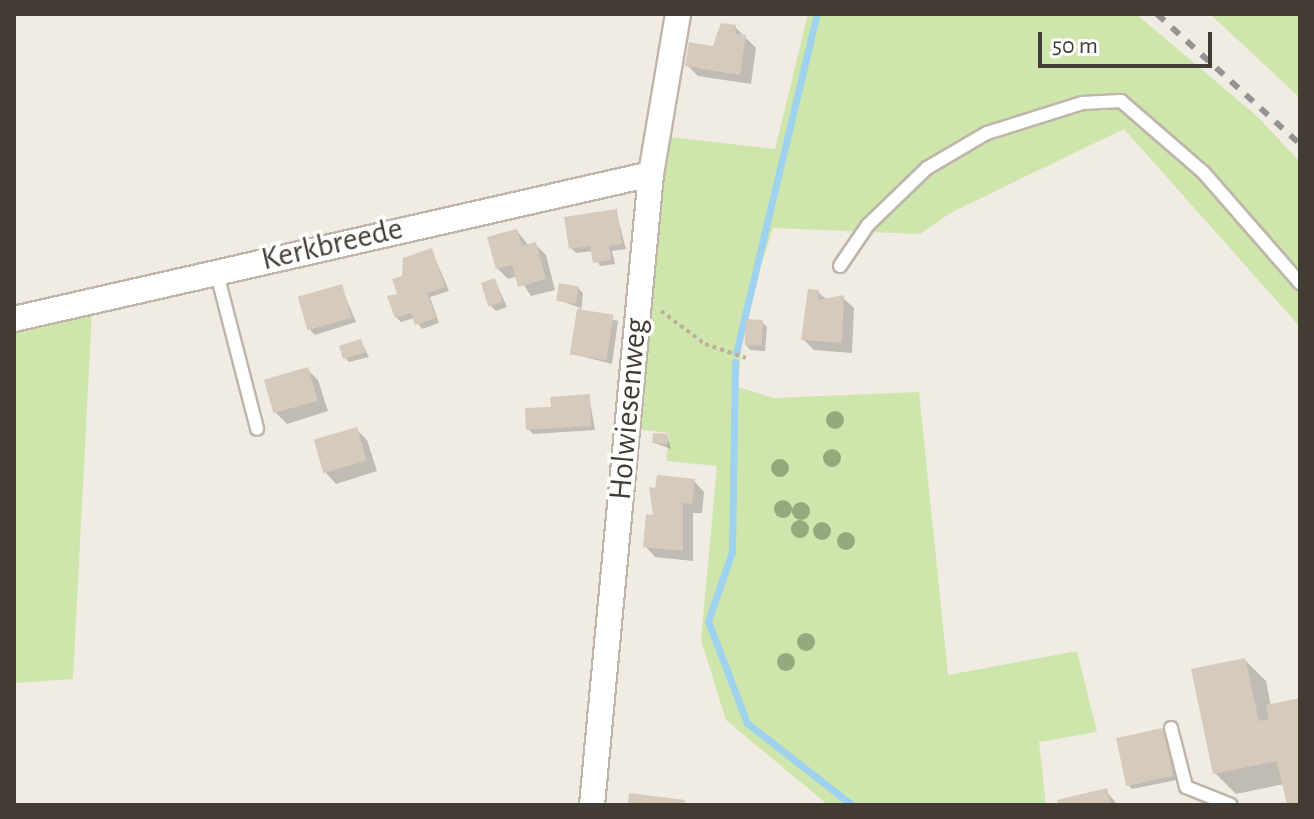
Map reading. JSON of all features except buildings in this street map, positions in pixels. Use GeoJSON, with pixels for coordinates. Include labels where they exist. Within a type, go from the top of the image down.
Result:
{"type":"FeatureCollection","features":[{"type":"Feature","properties":{"kind":"street","name":"Holwiesenweg"},"geometry":{"type":"LineString","coordinates":[[592,805],[651,174],[678,14]]}},
{"type":"Feature","properties":{"kind":"street","name":"Kerkbreede"},"geometry":{"type":"LineString","coordinates":[[14,319],[216,270],[651,174]]}},
{"type":"Feature","properties":{"kind":"lane"},"geometry":{"type":"LineString","coordinates":[[840,266],[868,225],[927,168],[987,133],[1082,103],[1121,101],[1204,173],[1300,283]]}},
{"type":"Feature","properties":{"kind":"lane"},"geometry":{"type":"LineString","coordinates":[[216,270],[257,429]]}},
{"type":"Feature","properties":{"kind":"lane"},"geometry":{"type":"LineString","coordinates":[[1171,728],[1186,787],[1231,805]]}},
{"type":"Feature","properties":{"kind":"path"},"geometry":{"type":"LineString","coordinates":[[640,284],[668,320],[705,344],[746,358]]}},
{"type":"Feature","properties":{"kind":"green space"},"geometry":{"type":"Polygon","coordinates":[[[808,14],[1136,14],[1258,117],[1300,162],[1300,327],[1124,129],[952,212],[920,234],[773,228],[744,318],[738,387],[774,398],[919,392],[948,675],[1077,651],[1097,732],[1039,742],[1046,805],[828,805],[726,720],[701,640],[717,466],[666,461],[669,433],[620,427],[652,135],[775,149],[808,14]]]}},
{"type":"Feature","properties":{"kind":"green space"},"geometry":{"type":"Polygon","coordinates":[[[1210,14],[1300,14],[1300,98],[1210,14]]]}},
{"type":"Feature","properties":{"kind":"green space"},"geometry":{"type":"Polygon","coordinates":[[[92,311],[73,679],[14,683],[14,329],[92,311]]]}},
{"type":"Feature","properties":{"kind":"waterway"},"geometry":{"type":"LineString","coordinates":[[736,353],[817,14]]}},
{"type":"Feature","properties":{"kind":"waterway"},"geometry":{"type":"LineString","coordinates":[[735,362],[732,552],[708,621],[747,723],[852,805]]}},
{"type":"Feature","properties":{"kind":"railway"},"geometry":{"type":"LineString","coordinates":[[1157,14],[1300,144]]}}]}
